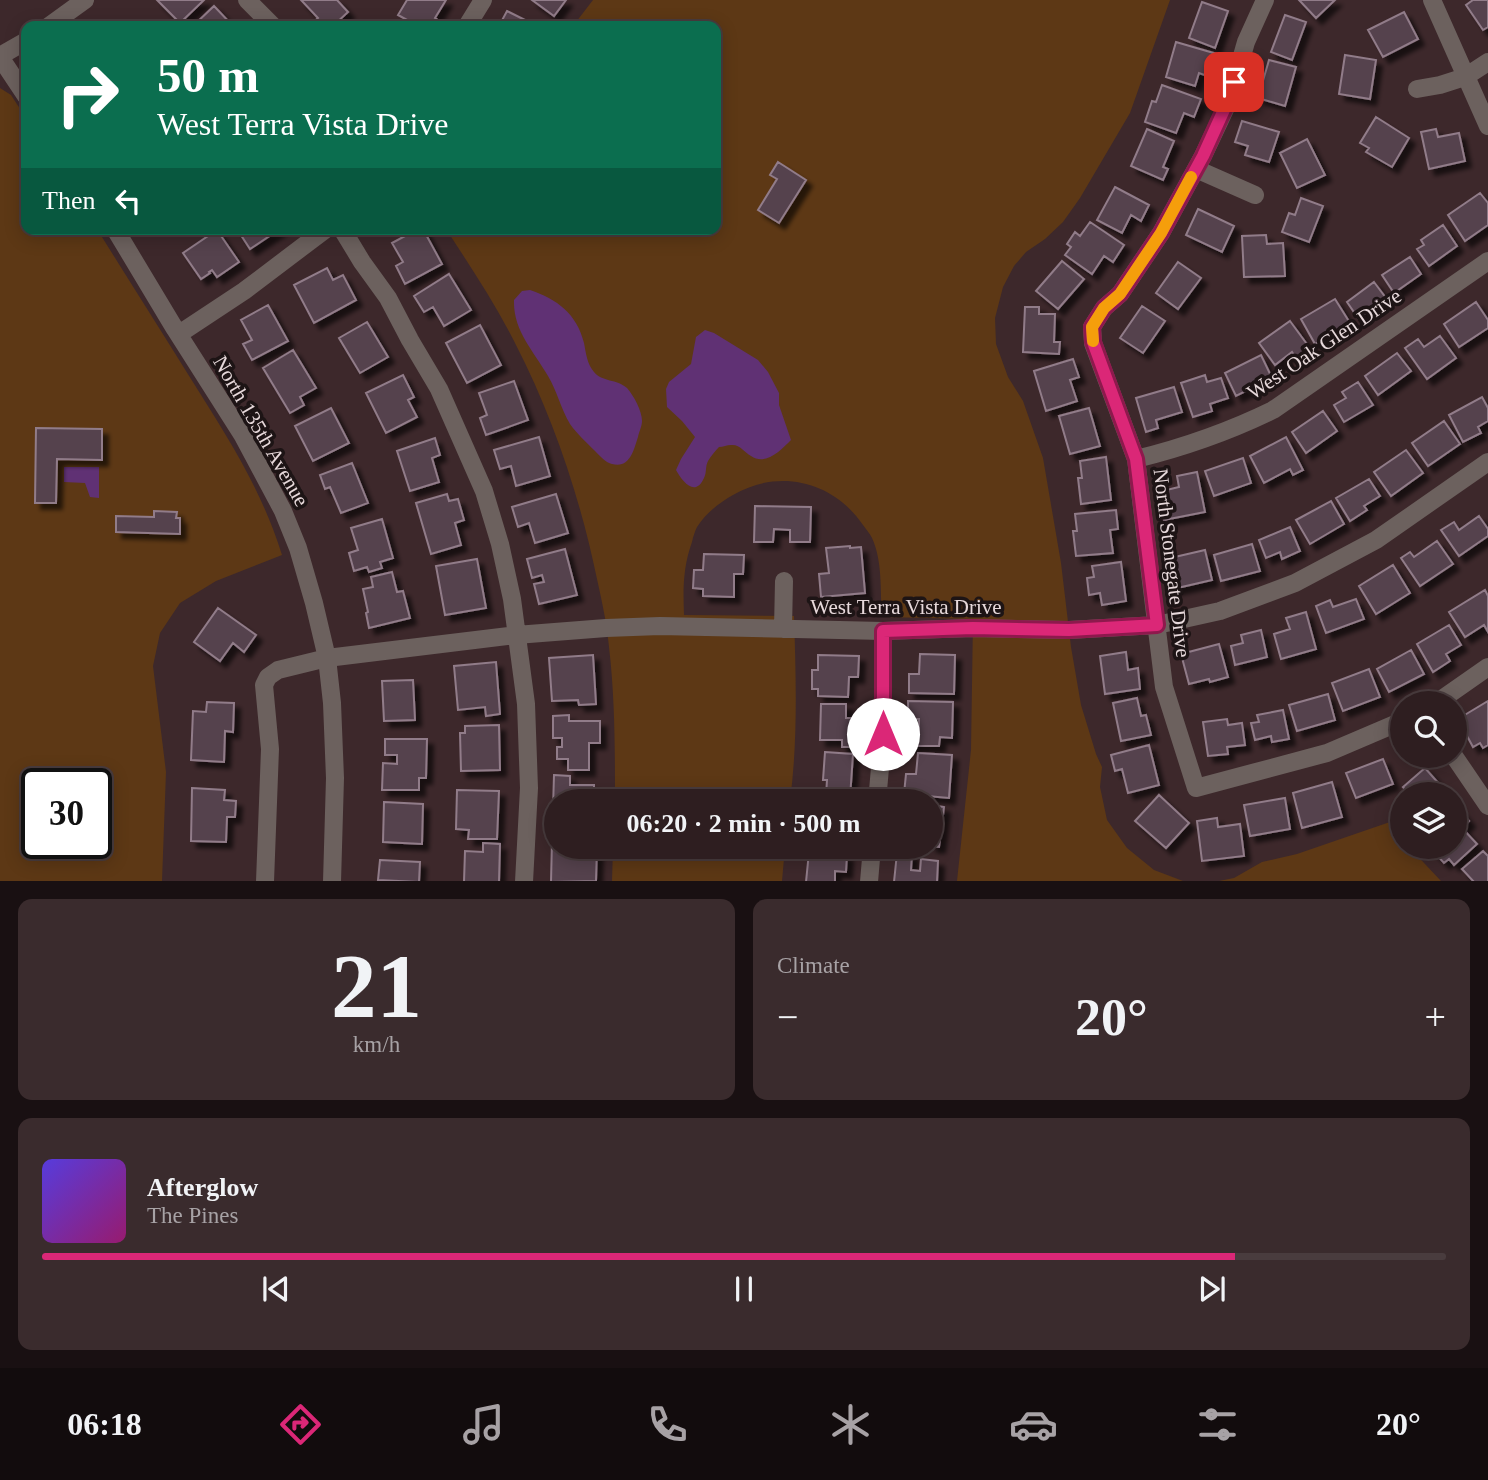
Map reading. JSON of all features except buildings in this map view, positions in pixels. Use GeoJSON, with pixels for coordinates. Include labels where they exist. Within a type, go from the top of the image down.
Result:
{"type":"FeatureCollection","features":[{"type":"Feature","properties":{"kind":"street"},"geometry":{"type":"LineString","coordinates":[[56,21],[85,0]]}},
{"type":"Feature","properties":{"kind":"street"},"geometry":{"type":"LineString","coordinates":[[247,0],[268,21]]}},
{"type":"Feature","properties":{"kind":"street"},"geometry":{"type":"LineString","coordinates":[[470,21],[483,0]]}},
{"type":"Feature","properties":{"kind":"street","name":"North Stonegate Drive"},"geometry":{"type":"LineString","coordinates":[[1265,0],[1245,42],[1228,101],[1196,169],[1161,233],[1120,294],[1104,308],[1092,327],[1093,342],[1136,459],[1164,687],[1196,788],[1327,753],[1390,726]]}},
{"type":"Feature","properties":{"kind":"street"},"geometry":{"type":"LineString","coordinates":[[1432,0],[1488,126]]}},
{"type":"Feature","properties":{"kind":"street"},"geometry":{"type":"LineString","coordinates":[[21,44],[0,57],[21,88]]}},
{"type":"Feature","properties":{"kind":"street"},"geometry":{"type":"LineString","coordinates":[[1417,89],[1465,77],[1488,62]]}},
{"type":"Feature","properties":{"kind":"street"},"geometry":{"type":"LineString","coordinates":[[1196,169],[1255,195]]}},
{"type":"Feature","properties":{"kind":"street","name":"North 135th Avenue"},"geometry":{"type":"LineString","coordinates":[[119,235],[243,436],[283,511],[298,548],[327,658],[332,703],[335,778],[332,881]]}},
{"type":"Feature","properties":{"kind":"street"},"geometry":{"type":"LineString","coordinates":[[179,334],[244,291],[318,235]]}},
{"type":"Feature","properties":{"kind":"street"},"geometry":{"type":"LineString","coordinates":[[346,235],[388,298],[439,389],[484,491],[500,544],[512,599],[526,704],[529,774],[524,881]]}},
{"type":"Feature","properties":{"kind":"street","name":"West Oak Glen Drive"},"geometry":{"type":"LineString","coordinates":[[1136,459],[1190,445],[1237,428],[1273,410],[1488,261]]}},
{"type":"Feature","properties":{"kind":"street","name":"West Terra Vista Drive"},"geometry":{"type":"LineString","coordinates":[[265,881],[270,749],[264,685],[268,677],[278,670],[327,658],[516,635],[606,628],[660,626],[883,631],[973,628],[1069,630],[1157,625],[1220,611],[1295,583],[1376,540],[1488,462]]}},
{"type":"Feature","properties":{"kind":"street"},"geometry":{"type":"LineString","coordinates":[[783,629],[784,581]]}},
{"type":"Feature","properties":{"kind":"street"},"geometry":{"type":"LineString","coordinates":[[878,789],[883,734],[883,631]]}},
{"type":"Feature","properties":{"kind":"street"},"geometry":{"type":"LineString","coordinates":[[1454,691],[1488,667]]}},
{"type":"Feature","properties":{"kind":"street"},"geometry":{"type":"LineString","coordinates":[[1462,768],[1488,806]]}},
{"type":"Feature","properties":{"kind":"street"},"geometry":{"type":"LineString","coordinates":[[869,881],[871,859]]}},
{"type":"Feature","properties":{"kind":"shaded area"},"geometry":{"type":"Polygon","coordinates":[[[593,0],[1170,0],[1130,113],[1063,222],[1026,252],[1014,266],[1003,287],[995,318],[996,344],[1008,377],[1023,401],[1043,458],[1081,705],[1102,767],[1100,787],[1107,820],[1127,848],[1154,870],[1183,881],[957,881],[971,750],[973,619],[882,617],[879,567],[871,536],[851,510],[836,498],[804,483],[768,482],[733,495],[713,509],[695,532],[685,569],[684,587],[684,615],[794,616],[796,686],[792,789],[615,789],[614,705],[608,638],[590,548],[574,488],[529,371],[491,299],[450,235],[721,235],[721,21],[577,21],[593,0]]]}},
{"type":"Feature","properties":{"kind":"shaded area"},"geometry":{"type":"Polygon","coordinates":[[[0,88],[11,95],[21,110],[21,235],[101,235],[243,464],[274,531],[282,555],[216,581],[180,603],[160,633],[153,666],[166,772],[162,881],[0,881],[0,88]]]}},
{"type":"Feature","properties":{"kind":"shaded area"},"geometry":{"type":"Polygon","coordinates":[[[530,290],[565,309],[581,333],[588,362],[594,372],[623,385],[635,399],[641,413],[642,425],[633,452],[623,464],[605,461],[570,424],[551,382],[525,340],[517,321],[514,300],[522,291],[530,290]]]}},
{"type":"Feature","properties":{"kind":"shaded area"},"geometry":{"type":"Polygon","coordinates":[[[705,330],[758,360],[768,372],[779,393],[779,405],[791,440],[773,456],[762,459],[751,456],[737,446],[719,447],[708,461],[700,484],[693,487],[685,483],[676,470],[695,437],[667,407],[666,389],[669,382],[691,364],[696,337],[705,330]]]}},
{"type":"Feature","properties":{"kind":"shaded area"},"geometry":{"type":"Polygon","coordinates":[[[64,467],[99,467],[99,498],[90,497],[85,483],[64,482],[64,467]]]}},
{"type":"Feature","properties":{"kind":"shaded area"},"geometry":{"type":"Polygon","coordinates":[[[1390,822],[1390,859],[1420,859],[1441,881],[1219,881],[1234,878],[1262,862],[1297,854],[1390,822]]]}},
{"type":"Feature","properties":{"kind":"shaded area"},"geometry":{"type":"Polygon","coordinates":[[[613,859],[784,859],[782,881],[612,881],[613,859]]]}},
{"type":"Feature","properties":{"kind":"slow traffic"},"geometry":{"type":"LineString","coordinates":[[1093,341],[1092,327],[1104,308],[1120,294],[1161,233],[1191,177]]}},
{"type":"Feature","properties":{"kind":"route"},"geometry":{"type":"LineString","coordinates":[[883,734],[883,631],[973,628],[1069,630],[1157,625],[1136,459],[1093,342],[1092,327],[1104,308],[1120,294],[1161,233],[1203,156],[1234,82]]}}]}
